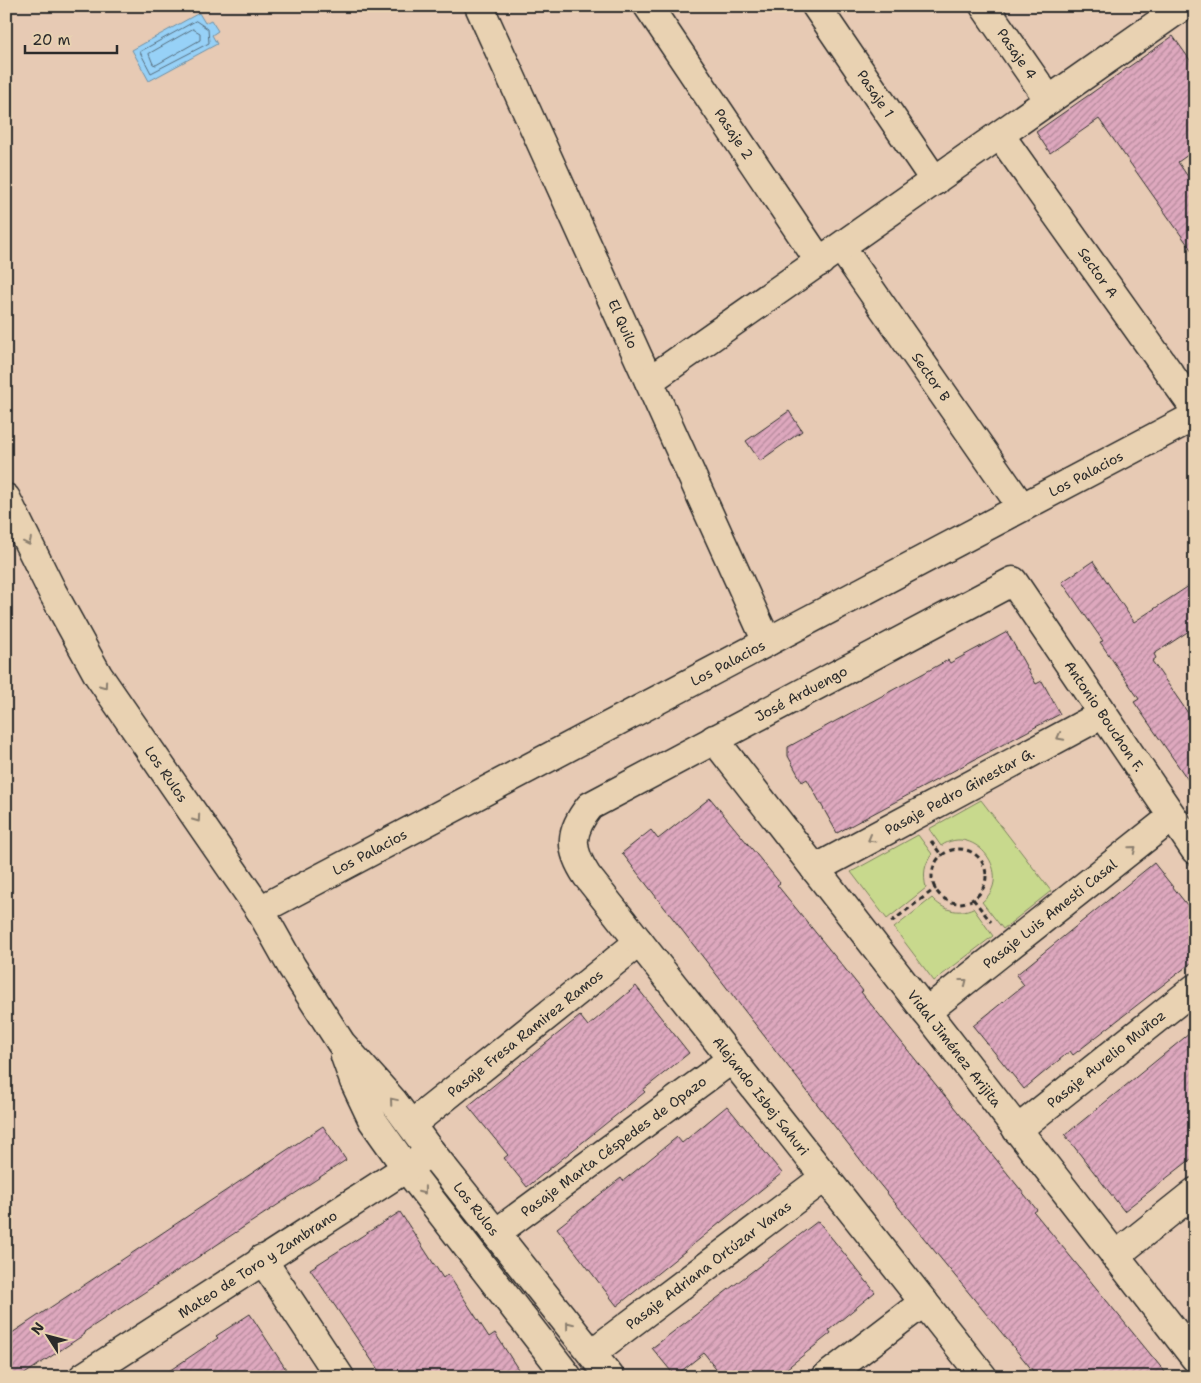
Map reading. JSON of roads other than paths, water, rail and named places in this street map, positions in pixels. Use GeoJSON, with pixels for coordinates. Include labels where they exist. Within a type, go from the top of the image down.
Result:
{"type":"FeatureCollection","features":[{"type":"Feature","properties":{"kind":"street","name":"El Quilo"},"geometry":{"type":"LineString","coordinates":[[479,6],[767,642]]}},
{"type":"Feature","properties":{"kind":"street","name":"Pasaje 2"},"geometry":{"type":"LineString","coordinates":[[648,6],[831,254]]}},
{"type":"Feature","properties":{"kind":"street","name":"Pasaje 1"},"geometry":{"type":"LineString","coordinates":[[816,6],[935,181]]}},
{"type":"Feature","properties":{"kind":"street","name":"Pasaje 4"},"geometry":{"type":"LineString","coordinates":[[984,6],[1049,100]]}},
{"type":"Feature","properties":{"kind":"street"},"geometry":{"type":"LineString","coordinates":[[649,381],[1183,6]]}},
{"type":"Feature","properties":{"kind":"street","name":"Sector A"},"geometry":{"type":"LineString","coordinates":[[1000,135],[1195,409]]}},
{"type":"Feature","properties":{"kind":"street","name":"Sector B"},"geometry":{"type":"LineString","coordinates":[[831,254],[1021,506]]}},
{"type":"Feature","properties":{"kind":"street","name":"Los Palacios"},"geometry":{"type":"LineString","coordinates":[[260,910],[1021,506],[1195,416]]}},
{"type":"Feature","properties":{"kind":"street","name":"Los Rulos"},"geometry":{"type":"LineString","coordinates":[[6,498],[53,593],[98,675],[260,910],[292,967],[341,1043],[412,1124],[431,1152],[610,1377]]}},
{"type":"Feature","properties":{"kind":"street","name":"Antonio Bouchon F."},"geometry":{"type":"LineString","coordinates":[[1013,581],[1195,850]]}},
{"type":"Feature","properties":{"kind":"street","name":"José Arduengo"},"geometry":{"type":"LineString","coordinates":[[590,806],[1013,581]]}},
{"type":"Feature","properties":{"kind":"street","name":"Pasaje Pedro Ginestar G."},"geometry":{"type":"LineString","coordinates":[[815,869],[1103,714]]}},
{"type":"Feature","properties":{"kind":"street","name":"Vidal Jiménez Arijita"},"geometry":{"type":"LineString","coordinates":[[714,739],[1195,1358]]}},
{"type":"Feature","properties":{"kind":"street","name":"Alejando Isbej Sahuri"},"geometry":{"type":"LineString","coordinates":[[590,806],[579,819],[574,834],[573,849],[588,876],[983,1377]]}},
{"type":"Feature","properties":{"kind":"street","name":"Pasaje Luis Amesti Casal"},"geometry":{"type":"LineString","coordinates":[[926,1012],[1172,817]]}},
{"type":"Feature","properties":{"kind":"street","name":"Pasaje Fresa Ramirez Ramos"},"geometry":{"type":"LineString","coordinates":[[412,1124],[640,942]]}},
{"type":"Feature","properties":{"kind":"street","name":"Pasaje Aurelio Muñoz"},"geometry":{"type":"LineString","coordinates":[[1017,1130],[1195,988]]}},
{"type":"Feature","properties":{"kind":"street","name":"Los Rulos"},"geometry":{"type":"LineString","coordinates":[[341,1043],[354,1081],[373,1121],[407,1170],[568,1377]]}},
{"type":"Feature","properties":{"kind":"street","name":"Pasaje Marta Céspedes de Opazo"},"geometry":{"type":"LineString","coordinates":[[496,1233],[732,1059]]}},
{"type":"Feature","properties":{"kind":"street","name":"Mateo de Toro y Zambrano"},"geometry":{"type":"LineString","coordinates":[[100,1372],[262,1259],[376,1185],[407,1170],[431,1152]]}},
{"type":"Feature","properties":{"kind":"street","name":"Pasaje Adriana Ortúzar Varas"},"geometry":{"type":"LineString","coordinates":[[592,1354],[825,1177]]}},
{"type":"Feature","properties":{"kind":"street"},"geometry":{"type":"LineString","coordinates":[[1115,1256],[1195,1192]]}},
{"type":"Feature","properties":{"kind":"street"},"geometry":{"type":"LineString","coordinates":[[262,1259],[340,1377]]}},
{"type":"Feature","properties":{"kind":"street"},"geometry":{"type":"LineString","coordinates":[[826,1377],[924,1302]]}},
{"type":"Feature","properties":{"kind":"water"},"geometry":{"type":"Polygon","coordinates":[[[199,13],[205,23],[211,20],[218,31],[212,35],[217,44],[149,81],[132,50],[199,13]]]}}]}
